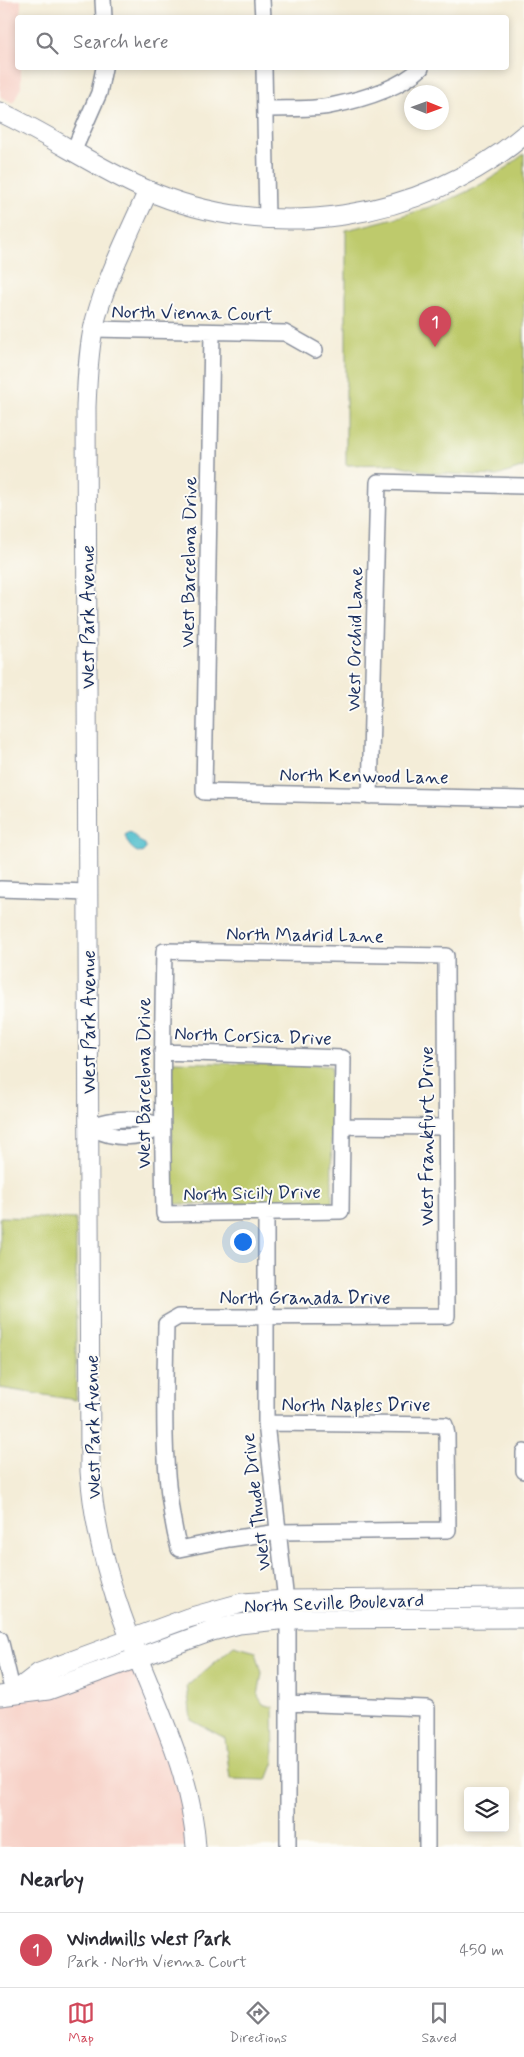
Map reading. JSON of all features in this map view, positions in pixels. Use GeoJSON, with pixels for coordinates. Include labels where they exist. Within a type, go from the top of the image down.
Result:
{"type":"FeatureCollection","features":[{"type":"Feature","properties":{"kind":"street"},"geometry":{"type":"LineString","coordinates":[[103,0],[104,15]]}},
{"type":"Feature","properties":{"kind":"street"},"geometry":{"type":"LineString","coordinates":[[262,0],[263,15]]}},
{"type":"Feature","properties":{"kind":"street"},"geometry":{"type":"LineString","coordinates":[[73,152],[99,93],[104,70]]}},
{"type":"Feature","properties":{"kind":"street"},"geometry":{"type":"LineString","coordinates":[[264,70],[267,218]]}},
{"type":"Feature","properties":{"kind":"street"},"geometry":{"type":"LineString","coordinates":[[265,109],[329,106],[376,92],[412,77],[419,70]]}},
{"type":"Feature","properties":{"kind":"street"},"geometry":{"type":"LineString","coordinates":[[0,112],[148,190],[209,211],[267,218],[294,219],[350,214],[416,197],[447,184],[484,164],[524,135]]}},
{"type":"Feature","properties":{"kind":"street","name":"West Park Avenue"},"geometry":{"type":"LineString","coordinates":[[148,190],[102,300],[93,329],[86,407],[90,1471],[93,1505],[105,1562],[131,1640],[184,1775],[196,1847]]}},
{"type":"Feature","properties":{"kind":"street","name":"North Vienna Court"},"geometry":{"type":"LineString","coordinates":[[93,329],[285,334],[315,350]]}},
{"type":"Feature","properties":{"kind":"street","name":"West Barcelona Drive"},"geometry":{"type":"LineString","coordinates":[[204,792],[212,333]]}},
{"type":"Feature","properties":{"kind":"street","name":"West Orchid Lane"},"geometry":{"type":"LineString","coordinates":[[370,796],[378,482],[524,486]]}},
{"type":"Feature","properties":{"kind":"street","name":"North Kenwood Lane"},"geometry":{"type":"LineString","coordinates":[[204,792],[524,799]]}},
{"type":"Feature","properties":{"kind":"street"},"geometry":{"type":"LineString","coordinates":[[0,889],[88,892]]}},
{"type":"Feature","properties":{"kind":"street","name":"West Barcelona Drive"},"geometry":{"type":"LineString","coordinates":[[164,951],[162,1052],[164,1214]]}},
{"type":"Feature","properties":{"kind":"street","name":"North Madrid Lane"},"geometry":{"type":"LineString","coordinates":[[164,951],[446,956]]}},
{"type":"Feature","properties":{"kind":"street","name":"West Frankfurt Drive"},"geometry":{"type":"LineString","coordinates":[[446,956],[446,1316]]}},
{"type":"Feature","properties":{"kind":"street","name":"North Corsica Drive"},"geometry":{"type":"LineString","coordinates":[[162,1052],[343,1058],[342,1126]]}},
{"type":"Feature","properties":{"kind":"street"},"geometry":{"type":"LineString","coordinates":[[88,1128],[110,1119],[145,1120],[163,1128]]}},
{"type":"Feature","properties":{"kind":"street"},"geometry":{"type":"LineString","coordinates":[[342,1126],[446,1127]]}},
{"type":"Feature","properties":{"kind":"street","name":"North Sicily Drive"},"geometry":{"type":"LineString","coordinates":[[164,1214],[341,1211],[342,1126]]}},
{"type":"Feature","properties":{"kind":"street","name":"West Thude Drive"},"geometry":{"type":"LineString","coordinates":[[266,1212],[266,1423],[288,1619],[288,1847]]}},
{"type":"Feature","properties":{"kind":"street","name":"North Granada Drive"},"geometry":{"type":"LineString","coordinates":[[279,1532],[179,1549],[170,1516],[165,1465],[166,1324],[178,1317],[446,1316]]}},
{"type":"Feature","properties":{"kind":"street","name":"North Naples Drive"},"geometry":{"type":"LineString","coordinates":[[266,1423],[445,1425],[447,1434],[448,1530],[279,1532]]}},
{"type":"Feature","properties":{"kind":"street"},"geometry":{"type":"LineString","coordinates":[[523,1471],[524,1452]]}},
{"type":"Feature","properties":{"kind":"street","name":"North Seville Boulevard"},"geometry":{"type":"LineString","coordinates":[[6,1694],[39,1673],[218,1609],[242,1603],[286,1600],[524,1598]]}},
{"type":"Feature","properties":{"kind":"street","name":"North Seville Boulevard"},"geometry":{"type":"LineString","coordinates":[[6,1694],[48,1690],[212,1631],[239,1624],[288,1619],[524,1618]]}},
{"type":"Feature","properties":{"kind":"street"},"geometry":{"type":"LineString","coordinates":[[0,1639],[6,1694]]}},
{"type":"Feature","properties":{"kind":"street"},"geometry":{"type":"LineString","coordinates":[[288,1703],[427,1708],[427,1847]]}},
{"type":"Feature","properties":{"kind":"shaded area"},"geometry":{"type":"Polygon","coordinates":[[[0,0],[21,0],[21,15],[15,15],[15,70],[21,70],[21,87],[13,103],[0,96],[0,0]]]}},
{"type":"Feature","properties":{"kind":"shaded area"},"geometry":{"type":"Polygon","coordinates":[[[139,1657],[196,1847],[0,1847],[0,1696],[139,1657]]]}},
{"type":"Feature","properties":{"kind":"green space"},"geometry":{"type":"Polygon","coordinates":[[[524,154],[524,467],[497,476],[430,473],[394,464],[346,465],[346,230],[402,216],[456,197],[494,176],[524,154]]]}},
{"type":"Feature","properties":{"kind":"green space"},"geometry":{"type":"Polygon","coordinates":[[[173,1062],[331,1066],[332,1204],[171,1204],[173,1062]]]}},
{"type":"Feature","properties":{"kind":"green space"},"geometry":{"type":"Polygon","coordinates":[[[0,1217],[76,1219],[76,1400],[0,1388],[0,1217]]]}},
{"type":"Feature","properties":{"kind":"green space"},"geometry":{"type":"Polygon","coordinates":[[[234,1646],[256,1652],[262,1673],[258,1696],[263,1704],[273,1707],[274,1762],[267,1780],[230,1779],[225,1738],[191,1720],[187,1686],[234,1646]]]}},
{"type":"Feature","properties":{"kind":"water"},"geometry":{"type":"Polygon","coordinates":[[[130,831],[139,841],[145,844],[146,849],[142,853],[135,851],[129,844],[125,835],[130,831]]]}},
{"type":"Feature","properties":{"kind":"place","name":"Windmills West Park"},"geometry":{"type":"Point","coordinates":[435,347]}}]}
